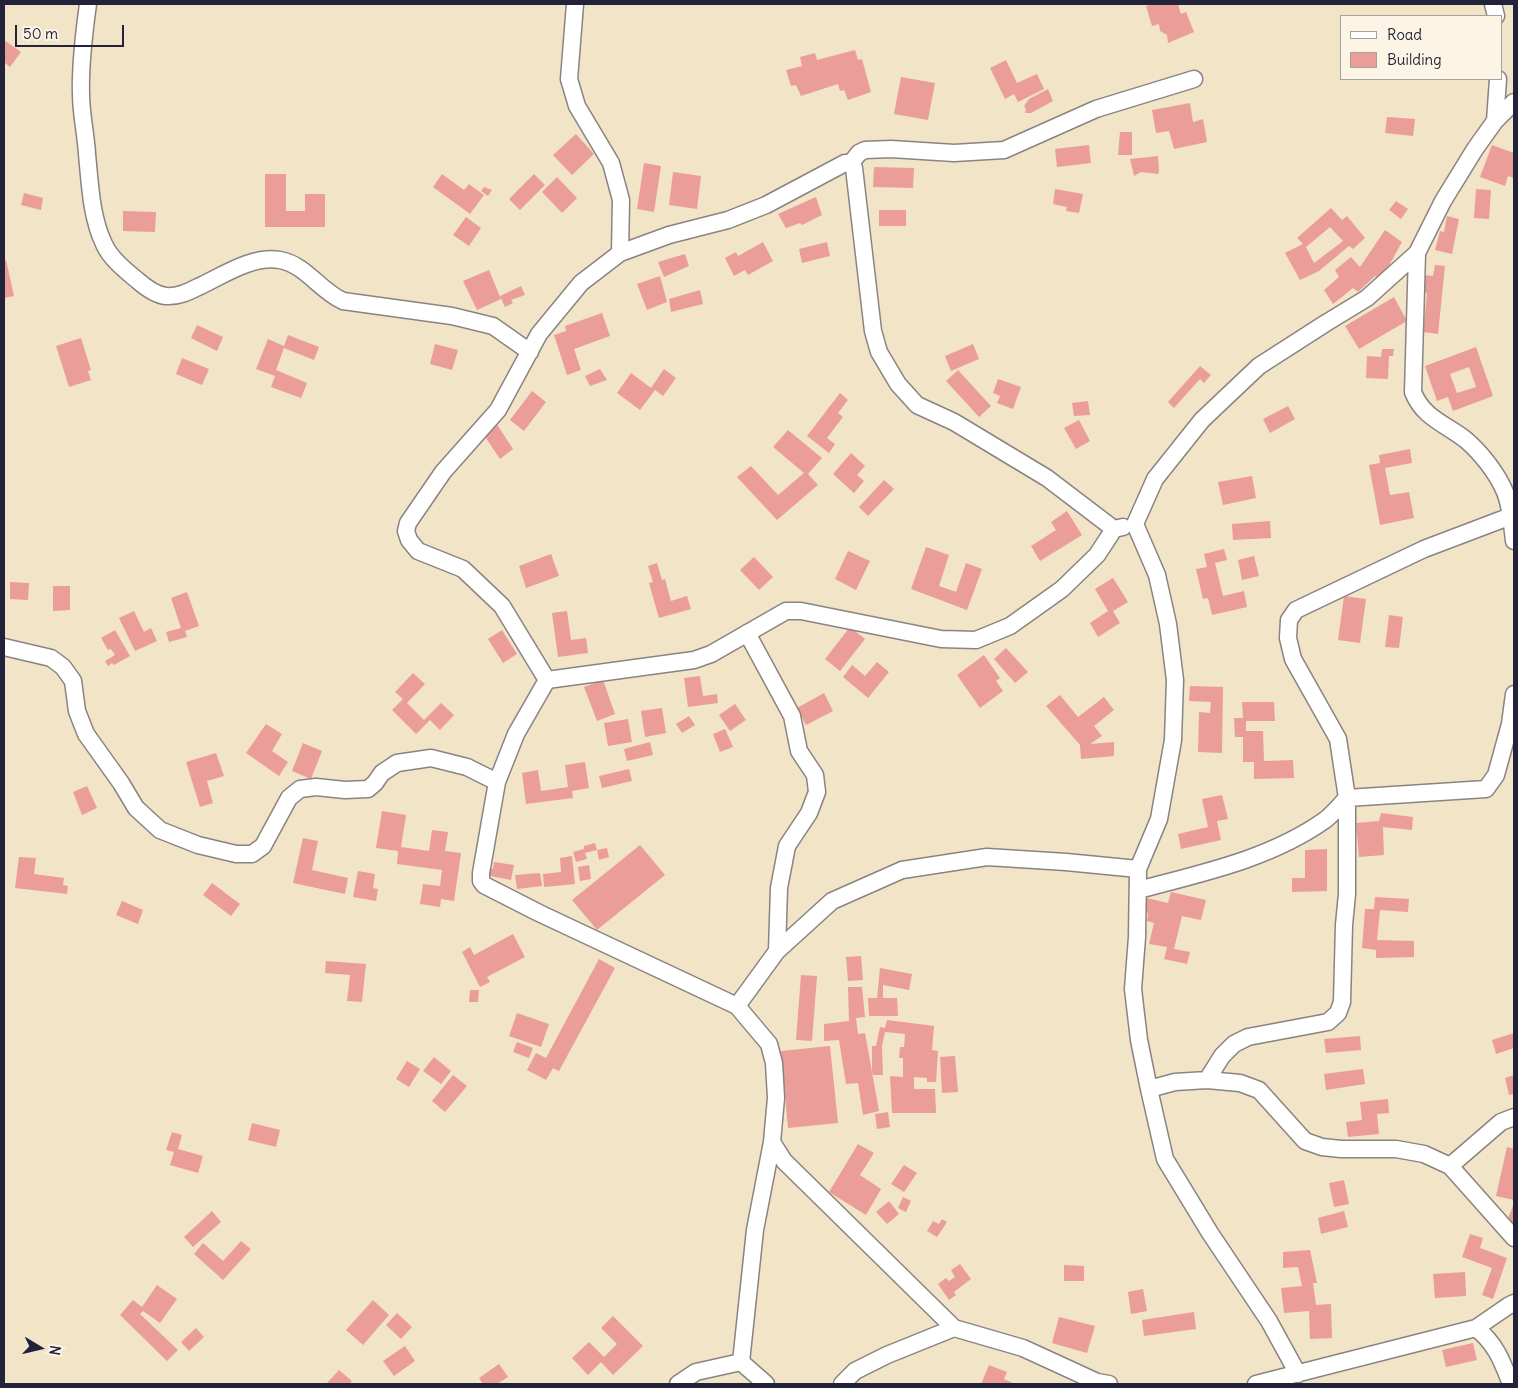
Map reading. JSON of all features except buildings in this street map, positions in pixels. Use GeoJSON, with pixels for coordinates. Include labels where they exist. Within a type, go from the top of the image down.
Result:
{"type":"FeatureCollection","features":[{"type":"Feature","properties":{"kind":"street"},"geometry":{"type":"LineString","coordinates":[[88,4],[80,95],[96,219],[104,244],[116,261],[140,283],[152,291],[166,296],[182,295],[238,268],[259,261],[279,260],[298,266],[333,296],[342,301],[452,316],[492,326],[530,352]]}},
{"type":"Feature","properties":{"kind":"street"},"geometry":{"type":"LineString","coordinates":[[575,4],[569,79],[577,106],[611,163],[621,200],[620,253]]}},
{"type":"Feature","properties":{"kind":"street"},"geometry":{"type":"LineString","coordinates":[[851,163],[859,153],[865,150],[954,153],[1004,150],[1096,109],[1194,79]]}},
{"type":"Feature","properties":{"kind":"street"},"geometry":{"type":"LineString","coordinates":[[1495,122],[1498,80]]}},
{"type":"Feature","properties":{"kind":"street"},"geometry":{"type":"LineString","coordinates":[[1298,1374],[1269,1320],[1210,1233],[1165,1159],[1148,1089],[1139,1040],[1133,989],[1138,869],[1159,819],[1173,740],[1176,680],[1168,624],[1157,575],[1135,524],[1155,480],[1202,420],[1259,366],[1326,322],[1368,298],[1417,254],[1443,201],[1475,149],[1495,122],[1514,102]]}},
{"type":"Feature","properties":{"kind":"street"},"geometry":{"type":"LineString","coordinates":[[547,680],[502,606],[463,569],[418,551],[409,540],[406,531],[408,522],[443,472],[498,410],[539,334],[581,283],[620,253],[669,235],[728,220],[766,205],[845,163],[851,163]]}},
{"type":"Feature","properties":{"kind":"street"},"geometry":{"type":"LineString","coordinates":[[851,163],[854,168],[873,331],[879,352],[898,384],[917,405],[954,422],[1046,478],[1114,529]]}},
{"type":"Feature","properties":{"kind":"street"},"geometry":{"type":"LineString","coordinates":[[1417,254],[1413,392],[1418,404],[1423,409],[1466,440],[1487,463],[1505,492],[1514,540]]}},
{"type":"Feature","properties":{"kind":"street"},"geometry":{"type":"LineString","coordinates":[[1207,1080],[1222,1056],[1234,1044],[1248,1037],[1328,1022],[1338,1013],[1342,1002],[1344,926],[1347,894],[1347,798],[1338,739],[1293,659],[1288,638],[1289,620],[1296,610],[1424,549],[1511,516]]}},
{"type":"Feature","properties":{"kind":"street"},"geometry":{"type":"LineString","coordinates":[[547,680],[694,660],[711,654],[786,611],[801,610],[940,639],[976,640],[1010,626],[1062,589],[1097,555],[1114,529],[1135,524]]}},
{"type":"Feature","properties":{"kind":"street"},"geometry":{"type":"LineString","coordinates":[[747,633],[792,716],[799,751],[816,775],[817,792],[809,813],[786,846],[779,888],[777,951]]}},
{"type":"Feature","properties":{"kind":"street"},"geometry":{"type":"LineString","coordinates":[[4,647],[51,658],[63,668],[73,681],[77,711],[86,734],[121,783],[136,808],[160,830],[198,845],[236,854],[252,854],[263,846],[289,798],[300,789],[316,787],[344,790],[368,789],[376,783],[382,773],[397,763],[431,758],[467,767],[497,782]]}},
{"type":"Feature","properties":{"kind":"street"},"geometry":{"type":"LineString","coordinates":[[547,680],[516,734],[497,782],[480,881],[484,885],[539,913],[737,1006],[769,1044],[774,1063],[776,1098],[772,1142],[755,1230],[742,1362]]}},
{"type":"Feature","properties":{"kind":"street"},"geometry":{"type":"LineString","coordinates":[[1138,890],[1221,868],[1288,842],[1326,819],[1347,798],[1486,789],[1496,776],[1510,724],[1514,694]]}},
{"type":"Feature","properties":{"kind":"street"},"geometry":{"type":"LineString","coordinates":[[737,1006],[777,951],[832,901],[902,870],[987,857],[1138,869]]}},
{"type":"Feature","properties":{"kind":"street"},"geometry":{"type":"LineString","coordinates":[[1148,1089],[1174,1082],[1207,1080],[1240,1083],[1259,1090],[1280,1111],[1290,1126],[1305,1140],[1322,1147],[1341,1150],[1396,1149],[1424,1154],[1450,1166],[1514,1238]]}},
{"type":"Feature","properties":{"kind":"street"},"geometry":{"type":"LineString","coordinates":[[1450,1166],[1501,1122],[1514,1117]]}},
{"type":"Feature","properties":{"kind":"street"},"geometry":{"type":"LineString","coordinates":[[772,1142],[784,1161],[954,1328],[1023,1348],[1090,1379],[1109,1384]]}},
{"type":"Feature","properties":{"kind":"street"},"geometry":{"type":"LineString","coordinates":[[1256,1384],[1476,1328],[1508,1306],[1514,1304]]}},
{"type":"Feature","properties":{"kind":"street"},"geometry":{"type":"LineString","coordinates":[[842,1384],[855,1371],[954,1328]]}},
{"type":"Feature","properties":{"kind":"street"},"geometry":{"type":"LineString","coordinates":[[1476,1328],[1489,1338],[1511,1384]]}},
{"type":"Feature","properties":{"kind":"street"},"geometry":{"type":"LineString","coordinates":[[678,1384],[696,1372],[742,1362]]}},
{"type":"Feature","properties":{"kind":"street"},"geometry":{"type":"LineString","coordinates":[[742,1362],[766,1384]]}}]}
